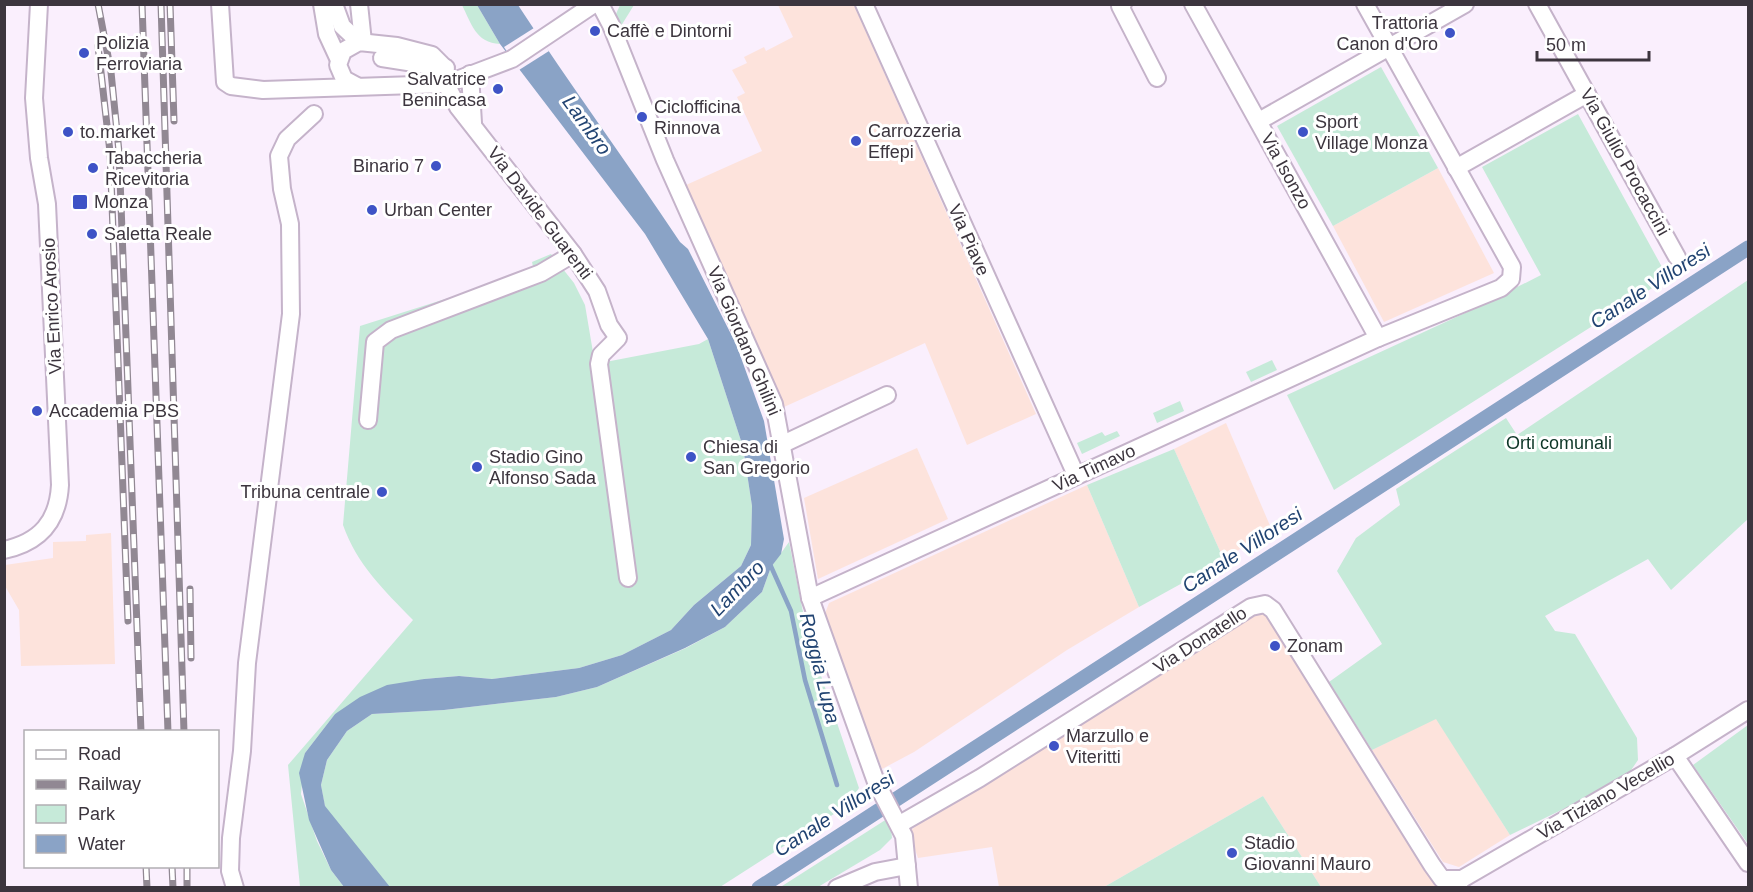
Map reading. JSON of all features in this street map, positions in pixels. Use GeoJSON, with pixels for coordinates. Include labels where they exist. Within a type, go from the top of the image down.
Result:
{"type":"FeatureCollection","features":[{"type":"Feature","properties":{"kind":"street","name":"Via Enrico Arosio"},"geometry":{"type":"LineString","coordinates":[[4,550],[27,542],[38,534],[47,526],[59,505],[47,204],[39,158],[34,98],[39,4]]}},
{"type":"Feature","properties":{"kind":"street"},"geometry":{"type":"LineString","coordinates":[[220,4],[223,77],[226,83],[263,90],[361,86],[470,74],[512,59],[583,8]]}},
{"type":"Feature","properties":{"kind":"street"},"geometry":{"type":"LineString","coordinates":[[322,4],[327,34],[344,79],[361,86]]}},
{"type":"Feature","properties":{"kind":"street"},"geometry":{"type":"LineString","coordinates":[[334,4],[342,26],[382,58],[445,76]]}},
{"type":"Feature","properties":{"kind":"street"},"geometry":{"type":"LineString","coordinates":[[359,4],[364,43]]}},
{"type":"Feature","properties":{"kind":"street","name":"Via Giordano Ghilini"},"geometry":{"type":"LineString","coordinates":[[600,4],[665,160],[774,404],[810,598],[880,791],[896,817],[904,836],[909,888]]}},
{"type":"Feature","properties":{"kind":"street","name":"Via Piave"},"geometry":{"type":"LineString","coordinates":[[864,4],[1076,475]]}},
{"type":"Feature","properties":{"kind":"street","name":"Via Isonzo"},"geometry":{"type":"LineString","coordinates":[[1193,4],[1378,338]]}},
{"type":"Feature","properties":{"kind":"street"},"geometry":{"type":"LineString","coordinates":[[1365,4],[1456,168],[1587,94]]}},
{"type":"Feature","properties":{"kind":"street"},"geometry":{"type":"LineString","coordinates":[[1259,121],[1465,4]]}},
{"type":"Feature","properties":{"kind":"street","name":"Via Giulio Procaccini"},"geometry":{"type":"LineString","coordinates":[[1537,4],[1677,257]]}},
{"type":"Feature","properties":{"kind":"street"},"geometry":{"type":"LineString","coordinates":[[1121,5],[1157,78]]}},
{"type":"Feature","properties":{"kind":"street"},"geometry":{"type":"LineString","coordinates":[[318,88],[333,77],[347,46],[364,43],[397,46],[432,55],[445,76]]}},
{"type":"Feature","properties":{"kind":"street"},"geometry":{"type":"LineString","coordinates":[[361,86],[379,75],[382,58]]}},
{"type":"Feature","properties":{"kind":"street"},"geometry":{"type":"LineString","coordinates":[[470,74],[473,123]]}},
{"type":"Feature","properties":{"kind":"street","name":"Via Davide Guarenti"},"geometry":{"type":"LineString","coordinates":[[445,76],[458,107],[473,123],[573,254],[597,291],[609,325],[618,338],[601,355],[599,364],[628,578]]}},
{"type":"Feature","properties":{"kind":"street"},"geometry":{"type":"LineString","coordinates":[[235,888],[230,871],[231,838],[242,752],[247,663],[291,314],[290,224],[282,189],[279,156],[286,139],[314,114]]}},
{"type":"Feature","properties":{"kind":"street","name":"Via Timavo"},"geometry":{"type":"LineString","coordinates":[[810,598],[1378,338],[1501,288],[1511,279],[1512,267],[1456,168]]}},
{"type":"Feature","properties":{"kind":"street"},"geometry":{"type":"LineString","coordinates":[[368,420],[375,342],[391,330],[541,273],[573,254]]}},
{"type":"Feature","properties":{"kind":"street"},"geometry":{"type":"LineString","coordinates":[[783,444],[887,395]]}},
{"type":"Feature","properties":{"kind":"street","name":"Via Donatello"},"geometry":{"type":"LineString","coordinates":[[896,817],[989,772],[1251,607],[1265,604],[1273,610],[1432,865],[1442,879],[1459,884]]}},
{"type":"Feature","properties":{"kind":"street","name":"Via Tiziano Vecellio"},"geometry":{"type":"LineString","coordinates":[[1459,884],[1749,710]]}},
{"type":"Feature","properties":{"kind":"street"},"geometry":{"type":"LineString","coordinates":[[1675,756],[1749,863]]}},
{"type":"Feature","properties":{"kind":"street"},"geometry":{"type":"LineString","coordinates":[[837,888],[875,872],[907,866]]}},
{"type":"Feature","properties":{"kind":"shaded area"},"geometry":{"type":"Polygon","coordinates":[[[778,5],[854,5],[1036,414],[967,445],[925,343],[784,407],[686,185],[762,151],[737,97],[745,93],[732,70],[747,63],[744,57],[764,47],[766,51],[793,37],[778,5]]]}},
{"type":"Feature","properties":{"kind":"shaded area"},"geometry":{"type":"Polygon","coordinates":[[[1438,168],[1494,273],[1384,322],[1333,226],[1438,168]]]}},
{"type":"Feature","properties":{"kind":"shaded area"},"geometry":{"type":"Polygon","coordinates":[[[1226,423],[1271,528],[1224,560],[1174,449],[1226,423]]]}},
{"type":"Feature","properties":{"kind":"shaded area"},"geometry":{"type":"Polygon","coordinates":[[[917,448],[948,519],[818,579],[804,498],[917,448]]]}},
{"type":"Feature","properties":{"kind":"shaded area"},"geometry":{"type":"Polygon","coordinates":[[[1087,485],[1139,607],[1067,650],[914,752],[882,769],[824,616],[829,603],[1087,485]]]}},
{"type":"Feature","properties":{"kind":"shaded area"},"geometry":{"type":"Polygon","coordinates":[[[111,533],[115,664],[21,666],[19,610],[5,586],[5,565],[53,558],[53,542],[86,541],[86,535],[111,533]]]}},
{"type":"Feature","properties":{"kind":"shaded area"},"geometry":{"type":"Polygon","coordinates":[[[1263,610],[1439,887],[1321,887],[1263,796],[1104,887],[999,887],[992,847],[918,858],[909,832],[918,824],[974,792],[1263,610]]]}},
{"type":"Feature","properties":{"kind":"shaded area"},"geometry":{"type":"Polygon","coordinates":[[[1436,718],[1510,835],[1459,867],[1443,862],[1372,750],[1436,718]]]}},
{"type":"Feature","properties":{"kind":"green space"},"geometry":{"type":"Polygon","coordinates":[[[462,5],[477,5],[500,44],[485,40],[475,31],[462,5]]]}},
{"type":"Feature","properties":{"kind":"green space"},"geometry":{"type":"Polygon","coordinates":[[[620,5],[634,5],[621,26],[617,24],[616,14],[620,5]]]}},
{"type":"Feature","properties":{"kind":"green space"},"geometry":{"type":"Polygon","coordinates":[[[1381,67],[1438,168],[1333,226],[1277,126],[1381,67]]]}},
{"type":"Feature","properties":{"kind":"green space"},"geometry":{"type":"Polygon","coordinates":[[[1578,114],[1668,278],[1334,490],[1287,395],[1476,308],[1541,275],[1482,167],[1578,114]]]}},
{"type":"Feature","properties":{"kind":"green space","name":"Stadio Gino Alfonso Sada"},"geometry":{"type":"Polygon","coordinates":[[[551,254],[574,283],[585,305],[595,364],[699,344],[708,339],[743,447],[752,506],[751,545],[741,566],[694,605],[671,630],[622,655],[579,668],[492,679],[459,676],[424,679],[335,714],[305,753],[301,794],[317,841],[331,870],[344,887],[300,887],[288,765],[413,620],[364,565],[343,525],[360,326],[534,271],[532,262],[551,254]]]}},
{"type":"Feature","properties":{"kind":"green space","name":"Orti comunali"},"geometry":{"type":"Polygon","coordinates":[[[1748,280],[1748,519],[1671,590],[1648,559],[1545,616],[1555,631],[1575,634],[1637,738],[1638,760],[1625,779],[1510,835],[1436,719],[1372,750],[1329,682],[1382,644],[1337,571],[1356,538],[1400,505],[1396,489],[1506,418],[1517,435],[1748,280]]]}},
{"type":"Feature","properties":{"kind":"green space"},"geometry":{"type":"Polygon","coordinates":[[[1272,360],[1277,370],[1251,382],[1246,372],[1272,360]]]}},
{"type":"Feature","properties":{"kind":"green space"},"geometry":{"type":"Polygon","coordinates":[[[1180,401],[1184,411],[1157,423],[1153,413],[1180,401]]]}},
{"type":"Feature","properties":{"kind":"green space"},"geometry":{"type":"Polygon","coordinates":[[[1117,431],[1120,436],[1082,454],[1077,443],[1102,432],[1105,436],[1117,431]]]}},
{"type":"Feature","properties":{"kind":"green space"},"geometry":{"type":"Polygon","coordinates":[[[1174,449],[1224,560],[1139,607],[1087,485],[1174,449]]]}},
{"type":"Feature","properties":{"kind":"green space"},"geometry":{"type":"Polygon","coordinates":[[[789,542],[808,637],[859,788],[848,805],[720,887],[390,888],[325,807],[321,785],[327,760],[347,731],[372,714],[444,710],[556,697],[597,687],[686,648],[725,627],[762,592],[771,567],[789,542]]]}},
{"type":"Feature","properties":{"kind":"green space"},"geometry":{"type":"Polygon","coordinates":[[[1748,725],[1748,844],[1693,765],[1748,725]]]}},
{"type":"Feature","properties":{"kind":"green space","name":"Stadio Giovanni Mauro"},"geometry":{"type":"Polygon","coordinates":[[[1263,796],[1321,887],[1104,887],[1263,796]]]}},
{"type":"Feature","properties":{"kind":"green space"},"geometry":{"type":"Polygon","coordinates":[[[890,817],[892,838],[880,850],[818,887],[779,888],[890,817]]]}},
{"type":"Feature","properties":{"kind":"water","name":"Lambro"},"geometry":{"type":"Polygon","coordinates":[[[477,5],[518,5],[680,242],[688,249],[736,344],[764,421],[784,539],[781,554],[771,567],[762,592],[725,627],[685,648],[597,687],[556,697],[444,710],[372,714],[347,731],[327,760],[321,785],[325,806],[390,887],[344,887],[331,870],[309,820],[299,773],[305,753],[335,714],[360,697],[387,685],[459,676],[492,679],[579,668],[622,655],[671,630],[694,605],[741,566],[751,545],[752,506],[743,447],[708,339],[645,234],[500,44],[477,5]]]}},
{"type":"Feature","properties":{"kind":"pier"},"geometry":{"type":"Polygon","coordinates":[[[534,28],[549,51],[519,70],[504,47],[534,28]]]}},
{"type":"Feature","properties":{"kind":"waterway","name":"Canale Villoresi"},"geometry":{"type":"LineString","coordinates":[[759,888],[1748,248]]}},
{"type":"Feature","properties":{"kind":"waterway","name":"Roggia Lupa"},"geometry":{"type":"LineString","coordinates":[[769,562],[791,611],[805,680],[837,785]]}},
{"type":"Feature","properties":{"kind":"railway"},"geometry":{"type":"LineString","coordinates":[[98,4],[111,72],[119,152],[141,730]]}},
{"type":"Feature","properties":{"kind":"railway"},"geometry":{"type":"LineString","coordinates":[[142,4],[168,730]]}},
{"type":"Feature","properties":{"kind":"railway"},"geometry":{"type":"LineString","coordinates":[[161,4],[184,730]]}},
{"type":"Feature","properties":{"kind":"railway"},"geometry":{"type":"LineString","coordinates":[[170,4],[174,121]]}},
{"type":"Feature","properties":{"kind":"railway"},"geometry":{"type":"LineString","coordinates":[[98,46],[110,152],[128,621]]}},
{"type":"Feature","properties":{"kind":"railway"},"geometry":{"type":"LineString","coordinates":[[190,589],[191,658]]}},
{"type":"Feature","properties":{"kind":"railway"},"geometry":{"type":"LineString","coordinates":[[146,868],[147,888]]}},
{"type":"Feature","properties":{"kind":"railway"},"geometry":{"type":"LineString","coordinates":[[172,868],[173,888]]}},
{"type":"Feature","properties":{"kind":"railway"},"geometry":{"type":"LineString","coordinates":[[187,868],[187,888]]}},
{"type":"Feature","properties":{"kind":"place","name":"Caffè e Dintorni"},"geometry":{"type":"Point","coordinates":[595,31]}},
{"type":"Feature","properties":{"kind":"place","name":"Trattoria Canon d'Oro"},"geometry":{"type":"Point","coordinates":[1450,33]}},
{"type":"Feature","properties":{"kind":"place","name":"Polizia Ferroviaria"},"geometry":{"type":"Point","coordinates":[84,53]}},
{"type":"Feature","properties":{"kind":"place","name":"Salvatrice Benincasa"},"geometry":{"type":"Point","coordinates":[498,89]}},
{"type":"Feature","properties":{"kind":"place","name":"Ciclofficina Rinnova"},"geometry":{"type":"Point","coordinates":[642,117]}},
{"type":"Feature","properties":{"kind":"place","name":"to.market"},"geometry":{"type":"Point","coordinates":[68,132]}},
{"type":"Feature","properties":{"kind":"place","name":"Sport Village Monza"},"geometry":{"type":"Point","coordinates":[1303,132]}},
{"type":"Feature","properties":{"kind":"place","name":"Carrozzeria Effepi"},"geometry":{"type":"Point","coordinates":[856,141]}},
{"type":"Feature","properties":{"kind":"place","name":"Binario 7"},"geometry":{"type":"Point","coordinates":[436,166]}},
{"type":"Feature","properties":{"kind":"place","name":"Tabaccheria Ricevitoria"},"geometry":{"type":"Point","coordinates":[93,168]}},
{"type":"Feature","properties":{"kind":"place","name":"Monza"},"geometry":{"type":"Point","coordinates":[80,202]}},
{"type":"Feature","properties":{"kind":"place","name":"Urban Center"},"geometry":{"type":"Point","coordinates":[372,210]}},
{"type":"Feature","properties":{"kind":"place","name":"Saletta Reale"},"geometry":{"type":"Point","coordinates":[92,234]}},
{"type":"Feature","properties":{"kind":"place","name":"Accademia PBS"},"geometry":{"type":"Point","coordinates":[37,411]}},
{"type":"Feature","properties":{"kind":"place","name":"Chiesa di San Gregorio"},"geometry":{"type":"Point","coordinates":[691,457]}},
{"type":"Feature","properties":{"kind":"place","name":"Stadio Gino Alfonso Sada"},"geometry":{"type":"Point","coordinates":[477,467]}},
{"type":"Feature","properties":{"kind":"place","name":"Tribuna centrale"},"geometry":{"type":"Point","coordinates":[382,492]}},
{"type":"Feature","properties":{"kind":"place","name":"Zonam"},"geometry":{"type":"Point","coordinates":[1275,646]}},
{"type":"Feature","properties":{"kind":"place","name":"Marzullo e Viteritti"},"geometry":{"type":"Point","coordinates":[1054,746]}},
{"type":"Feature","properties":{"kind":"place","name":"Stadio Giovanni Mauro"},"geometry":{"type":"Point","coordinates":[1232,853]}}]}
